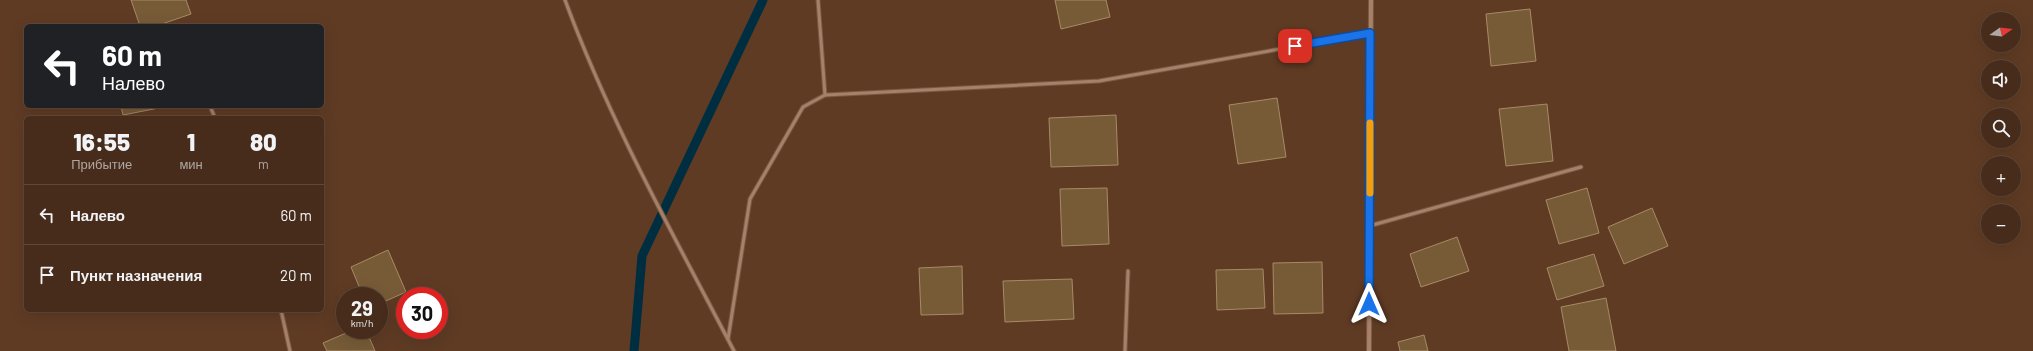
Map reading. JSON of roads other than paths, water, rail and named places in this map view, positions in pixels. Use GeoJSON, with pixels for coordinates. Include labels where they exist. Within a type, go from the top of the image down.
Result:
{"type":"FeatureCollection","features":[{"type":"Feature","properties":{"kind":"street"},"geometry":{"type":"LineString","coordinates":[[1369,351],[1371,0]]}},
{"type":"Feature","properties":{"kind":"lane"},"geometry":{"type":"LineString","coordinates":[[565,0],[620,131],[734,351]]}},
{"type":"Feature","properties":{"kind":"lane"},"geometry":{"type":"LineString","coordinates":[[818,0],[825,95]]}},
{"type":"Feature","properties":{"kind":"lane"},"geometry":{"type":"LineString","coordinates":[[728,339],[750,199],[803,107],[825,95],[1099,82],[1370,33]]}},
{"type":"Feature","properties":{"kind":"lane"},"geometry":{"type":"LineString","coordinates":[[1369,226],[1581,166]]}},
{"type":"Feature","properties":{"kind":"lane"},"geometry":{"type":"LineString","coordinates":[[1125,351],[1128,271]]}},
{"type":"Feature","properties":{"kind":"lane"},"geometry":{"type":"LineString","coordinates":[[281,312],[290,351]]}},
{"type":"Feature","properties":{"kind":"waterway"},"geometry":{"type":"LineString","coordinates":[[634,351],[642,256],[763,0]]}}]}
